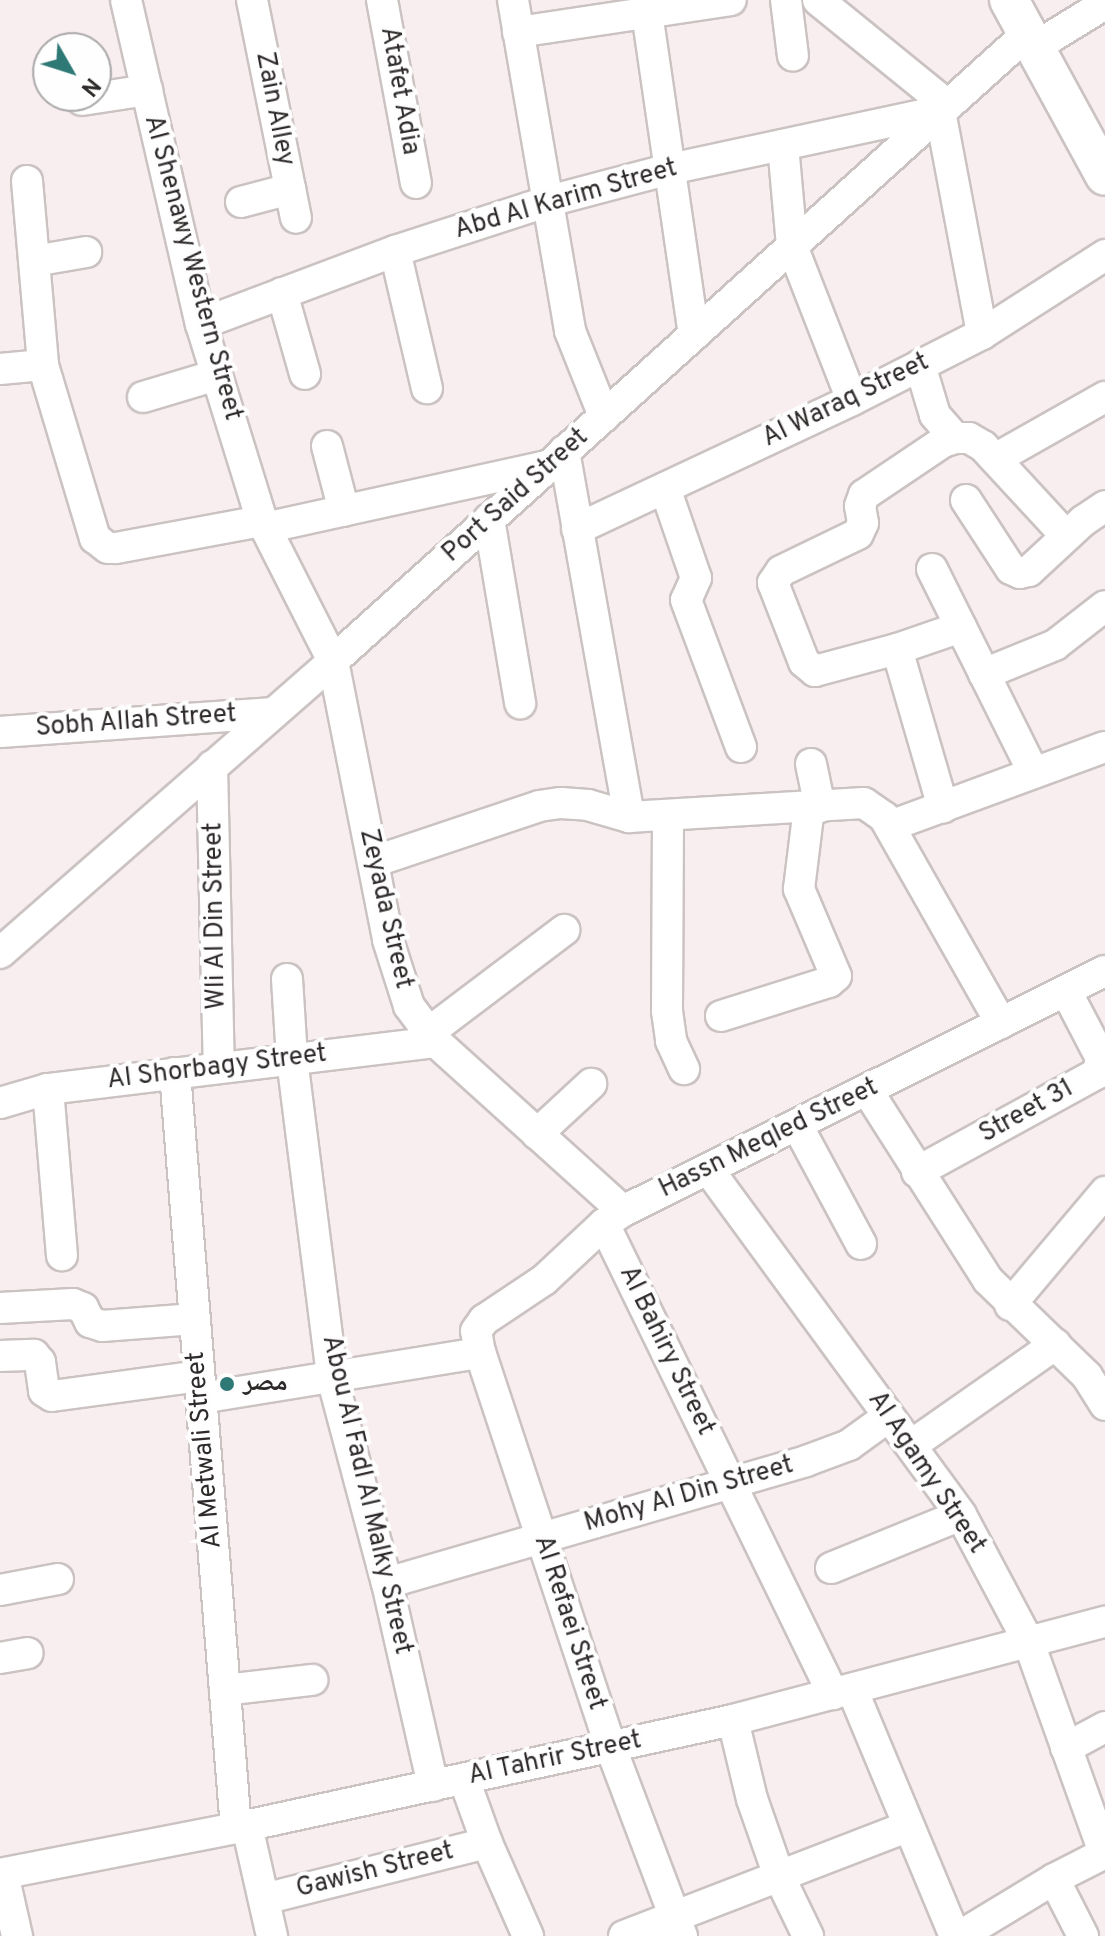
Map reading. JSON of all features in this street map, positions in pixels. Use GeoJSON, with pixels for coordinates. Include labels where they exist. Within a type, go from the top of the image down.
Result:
{"type":"FeatureCollection","features":[{"type":"Feature","properties":{"kind":"street","name":"Zain Alley"},"geometry":{"type":"LineString","coordinates":[[241,202],[293,203],[252,0]]}},
{"type":"Feature","properties":{"kind":"street","name":"Atafet Adia"},"geometry":{"type":"LineString","coordinates":[[382,0],[416,183]]}},
{"type":"Feature","properties":{"kind":"street"},"geometry":{"type":"LineString","coordinates":[[513,0],[570,331],[604,416]]}},
{"type":"Feature","properties":{"kind":"street"},"geometry":{"type":"LineString","coordinates":[[518,32],[731,0]]}},
{"type":"Feature","properties":{"kind":"street"},"geometry":{"type":"LineString","coordinates":[[786,0],[793,56]]}},
{"type":"Feature","properties":{"kind":"street"},"geometry":{"type":"LineString","coordinates":[[818,0],[944,108],[982,334]]}},
{"type":"Feature","properties":{"kind":"street"},"geometry":{"type":"LineString","coordinates":[[1009,0],[1101,157]]}},
{"type":"Feature","properties":{"kind":"street","name":"Al Shenawy Western Street"},"geometry":{"type":"LineString","coordinates":[[128,1],[201,324],[264,524],[333,661]]}},
{"type":"Feature","properties":{"kind":"street","name":"Port Said Street"},"geometry":{"type":"LineString","coordinates":[[0,953],[333,661],[944,108],[1032,40],[1105,4]]}},
{"type":"Feature","properties":{"kind":"street"},"geometry":{"type":"LineString","coordinates":[[647,13],[694,335]]}},
{"type":"Feature","properties":{"kind":"street"},"geometry":{"type":"LineString","coordinates":[[112,95],[147,90]]}},
{"type":"Feature","properties":{"kind":"street","name":"Abd Al Karim Street"},"geometry":{"type":"LineString","coordinates":[[201,324],[395,251],[549,201],[670,169],[944,108]]}},
{"type":"Feature","properties":{"kind":"street"},"geometry":{"type":"LineString","coordinates":[[783,145],[792,246],[852,400]]}},
{"type":"Feature","properties":{"kind":"street"},"geometry":{"type":"LineString","coordinates":[[27,181],[43,365],[95,538],[101,544],[116,548],[344,511],[556,459],[577,529],[629,817]]}},
{"type":"Feature","properties":{"kind":"street"},"geometry":{"type":"LineString","coordinates":[[395,251],[427,388]]}},
{"type":"Feature","properties":{"kind":"street"},"geometry":{"type":"LineString","coordinates":[[34,261],[86,252]]}},
{"type":"Feature","properties":{"kind":"street","name":"Al Waraq Street"},"geometry":{"type":"LineString","coordinates":[[577,529],[852,400],[982,334],[1105,255]]}},
{"type":"Feature","properties":{"kind":"street"},"geometry":{"type":"LineString","coordinates":[[282,293],[305,374]]}},
{"type":"Feature","properties":{"kind":"street"},"geometry":{"type":"LineString","coordinates":[[0,369],[43,365]]}},
{"type":"Feature","properties":{"kind":"street"},"geometry":{"type":"LineString","coordinates":[[920,365],[935,415],[955,438]]}},
{"type":"Feature","properties":{"kind":"street"},"geometry":{"type":"LineString","coordinates":[[143,397],[217,375]]}},
{"type":"Feature","properties":{"kind":"street"},"geometry":{"type":"LineString","coordinates":[[997,458],[1105,397]]}},
{"type":"Feature","properties":{"kind":"street"},"geometry":{"type":"LineString","coordinates":[[961,627],[819,672],[804,662],[773,583],[777,574],[858,534],[863,523],[860,506],[864,495],[943,442],[955,438],[969,438],[1090,526],[1029,571],[1015,572],[966,500]]}},
{"type":"Feature","properties":{"kind":"street"},"geometry":{"type":"LineString","coordinates":[[327,446],[344,511]]}},
{"type":"Feature","properties":{"kind":"street"},"geometry":{"type":"LineString","coordinates":[[665,488],[696,578],[686,600],[741,747]]}},
{"type":"Feature","properties":{"kind":"street"},"geometry":{"type":"LineString","coordinates":[[489,519],[520,703]]}},
{"type":"Feature","properties":{"kind":"street"},"geometry":{"type":"LineString","coordinates":[[932,569],[1033,772]]}},
{"type":"Feature","properties":{"kind":"street"},"geometry":{"type":"LineString","coordinates":[[984,674],[1055,645],[1105,606]]}},
{"type":"Feature","properties":{"kind":"street"},"geometry":{"type":"LineString","coordinates":[[897,649],[943,807]]}},
{"type":"Feature","properties":{"kind":"street","name":"Zeyada Street"},"geometry":{"type":"LineString","coordinates":[[333,661],[396,974],[409,1006],[432,1038],[537,1134],[614,1217]]}},
{"type":"Feature","properties":{"kind":"street","name":"Sobh Allah Street"},"geometry":{"type":"LineString","coordinates":[[0,732],[273,713]]}},
{"type":"Feature","properties":{"kind":"street"},"geometry":{"type":"LineString","coordinates":[[890,826],[1105,747]]}},
{"type":"Feature","properties":{"kind":"street"},"geometry":{"type":"LineString","coordinates":[[721,1016],[829,982],[836,976],[799,889],[814,807],[811,764]]}},
{"type":"Feature","properties":{"kind":"street","name":"Wli Al Din Street"},"geometry":{"type":"LineString","coordinates":[[212,766],[219,1066]]}},
{"type":"Feature","properties":{"kind":"street"},"geometry":{"type":"LineString","coordinates":[[373,862],[539,806],[561,803],[588,805],[629,817],[864,803],[879,811],[890,826],[1001,1023]]}},
{"type":"Feature","properties":{"kind":"street"},"geometry":{"type":"LineString","coordinates":[[668,817],[667,1011],[671,1041],[684,1069]]}},
{"type":"Feature","properties":{"kind":"street"},"geometry":{"type":"LineString","coordinates":[[432,1038],[564,930]]}},
{"type":"Feature","properties":{"kind":"street","name":"Hassn Meqled Street"},"geometry":{"type":"LineString","coordinates":[[480,1353],[476,1331],[484,1320],[544,1280],[614,1217],[1105,971]]}},
{"type":"Feature","properties":{"kind":"street","name":"Abou Al Fadl Al Malky Street"},"geometry":{"type":"LineString","coordinates":[[287,979],[292,1059],[332,1377],[387,1583],[433,1786]]}},
{"type":"Feature","properties":{"kind":"street","name":"Street 31"},"geometry":{"type":"LineString","coordinates":[[917,1172],[1098,1073],[1101,1058],[1066,991]]}},
{"type":"Feature","properties":{"kind":"street","name":"Al Shorbagy Street"},"geometry":{"type":"LineString","coordinates":[[0,1103],[48,1089],[432,1038]]}},
{"type":"Feature","properties":{"kind":"street","name":"Al Metwali Street"},"geometry":{"type":"LineString","coordinates":[[175,1073],[225,1690],[242,1827],[272,1936]]}},
{"type":"Feature","properties":{"kind":"street"},"geometry":{"type":"LineString","coordinates":[[537,1134],[591,1084]]}},
{"type":"Feature","properties":{"kind":"street"},"geometry":{"type":"LineString","coordinates":[[48,1089],[62,1255]]}},
{"type":"Feature","properties":{"kind":"street"},"geometry":{"type":"LineString","coordinates":[[867,1090],[988,1280],[1010,1305],[1056,1344],[1096,1370],[1105,1405]]}},
{"type":"Feature","properties":{"kind":"street"},"geometry":{"type":"LineString","coordinates":[[797,1125],[861,1244]]}},
{"type":"Feature","properties":{"kind":"street","name":"Al Agamy Street"},"geometry":{"type":"LineString","coordinates":[[708,1169],[889,1416],[913,1444],[961,1515],[1029,1643],[1104,1853]]}},
{"type":"Feature","properties":{"kind":"street"},"geometry":{"type":"LineString","coordinates":[[1010,1305],[1105,1192]]}},
{"type":"Feature","properties":{"kind":"street","name":"Al Bahiry Street"},"geometry":{"type":"LineString","coordinates":[[614,1217],[731,1483],[842,1692],[909,1826],[958,1936]]}},
{"type":"Feature","properties":{"kind":"street"},"geometry":{"type":"LineString","coordinates":[[0,1308],[73,1304],[83,1308],[90,1322],[102,1326],[195,1319]]}},
{"type":"Feature","properties":{"kind":"street"},"geometry":{"type":"LineString","coordinates":[[913,1444],[1056,1344]]}},
{"type":"Feature","properties":{"kind":"street"},"geometry":{"type":"LineString","coordinates":[[0,1356],[34,1355],[40,1362],[44,1391],[52,1396],[332,1377],[480,1353]]}},
{"type":"Feature","properties":{"kind":"street","name":"Al Refaei Street"},"geometry":{"type":"LineString","coordinates":[[480,1353],[611,1748],[679,1926]]}},
{"type":"Feature","properties":{"kind":"street","name":"Mohy Al Din Street"},"geometry":{"type":"LineString","coordinates":[[387,1583],[731,1483],[849,1445],[889,1416]]}},
{"type":"Feature","properties":{"kind":"street"},"geometry":{"type":"LineString","coordinates":[[831,1568],[961,1515]]}},
{"type":"Feature","properties":{"kind":"street"},"geometry":{"type":"LineString","coordinates":[[0,1590],[58,1579]]}},
{"type":"Feature","properties":{"kind":"street","name":"Al Tahrir Street"},"geometry":{"type":"LineString","coordinates":[[1,1874],[242,1827],[611,1748],[733,1720],[1105,1622]]}},
{"type":"Feature","properties":{"kind":"street"},"geometry":{"type":"LineString","coordinates":[[225,1690],[312,1680]]}},
{"type":"Feature","properties":{"kind":"street"},"geometry":{"type":"LineString","coordinates":[[733,1720],[752,1799],[779,1876],[808,1936]]}},
{"type":"Feature","properties":{"kind":"street"},"geometry":{"type":"LineString","coordinates":[[1066,1748],[1105,1727]]}},
{"type":"Feature","properties":{"kind":"street"},"geometry":{"type":"LineString","coordinates":[[464,1779],[487,1843],[528,1936]]}},
{"type":"Feature","properties":{"kind":"street"},"geometry":{"type":"LineString","coordinates":[[624,1936],[679,1926],[779,1876],[909,1826]]}},
{"type":"Feature","properties":{"kind":"street","name":"Gawish Street"},"geometry":{"type":"LineString","coordinates":[[264,1899],[487,1843]]}},
{"type":"Feature","properties":{"kind":"street"},"geometry":{"type":"LineString","coordinates":[[958,1936],[1104,1853]]}},
{"type":"Feature","properties":{"kind":"street"},"geometry":{"type":"LineString","coordinates":[[1,1874],[17,1936]]}},
{"type":"Feature","properties":{"kind":"street"},"geometry":{"type":"LineString","coordinates":[[1054,1879],[1083,1936]]}},
{"type":"Feature","properties":{"kind":"place","name":"مصر"},"geometry":{"type":"Point","coordinates":[227,1384]}}]}
